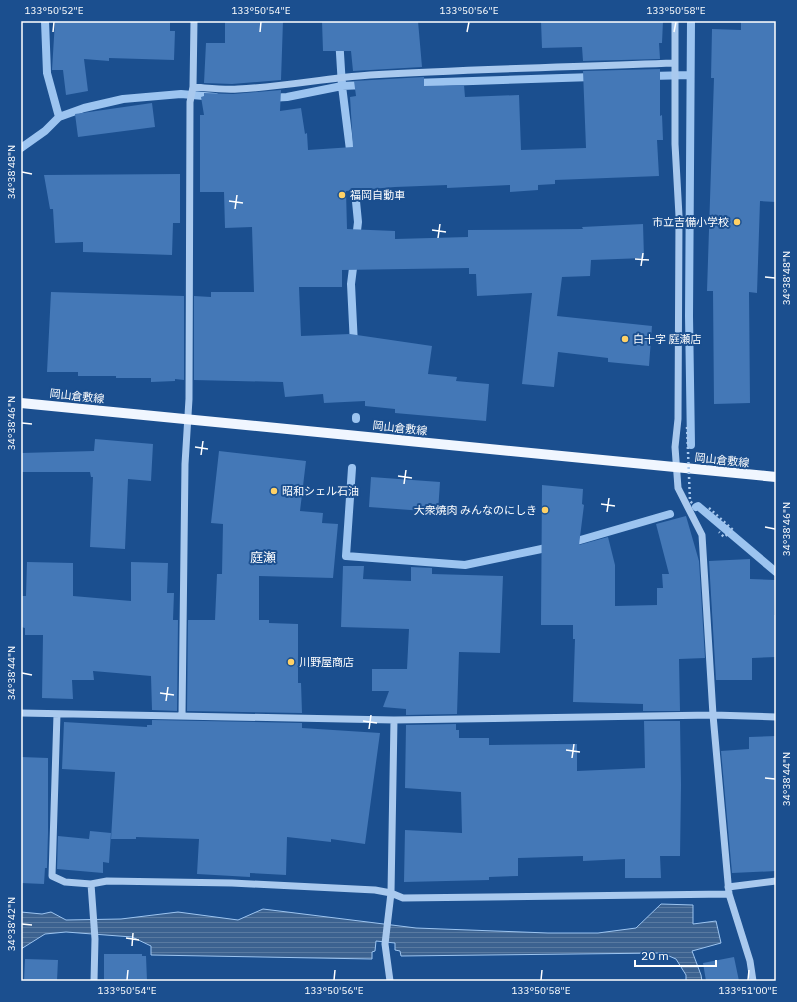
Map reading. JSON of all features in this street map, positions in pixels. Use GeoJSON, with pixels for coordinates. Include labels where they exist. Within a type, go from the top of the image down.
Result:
{"type":"FeatureCollection","features":[{"type":"Feature","properties":{"kind":"main road","name":"岡山倉敷線"},"geometry":{"type":"LineString","coordinates":[[21,403],[776,477]]}},
{"type":"Feature","properties":{"kind":"street"},"geometry":{"type":"LineString","coordinates":[[182,716],[185,464],[189,399],[191,99],[194,21]]}},
{"type":"Feature","properties":{"kind":"street"},"geometry":{"type":"LineString","coordinates":[[675,21],[675,144],[679,216],[678,419],[675,447],[676,467],[678,488],[702,535],[713,715],[728,890],[750,961],[752,981]]}},
{"type":"Feature","properties":{"kind":"street"},"geometry":{"type":"LineString","coordinates":[[192,89],[236,90],[288,86],[342,77],[440,71],[675,66]]}},
{"type":"Feature","properties":{"kind":"street"},"geometry":{"type":"LineString","coordinates":[[21,713],[394,720],[713,715],[776,717]]}},
{"type":"Feature","properties":{"kind":"street"},"geometry":{"type":"LineString","coordinates":[[57,714],[52,876],[65,882],[91,884],[107,881],[232,883],[375,890],[390,893],[402,898],[728,890],[776,881]]}},
{"type":"Feature","properties":{"kind":"street"},"geometry":{"type":"LineString","coordinates":[[390,981],[385,944],[390,893],[394,720]]}},
{"type":"Feature","properties":{"kind":"street"},"geometry":{"type":"LineString","coordinates":[[91,884],[95,939],[94,981]]}},
{"type":"Feature","properties":{"kind":"path"},"geometry":{"type":"LineString","coordinates":[[688,427],[690,502],[693,504]]}},
{"type":"Feature","properties":{"kind":"path"},"geometry":{"type":"LineString","coordinates":[[708,506],[733,530],[724,537],[721,533]]}},
{"type":"Feature","properties":{"kind":"water"},"geometry":{"type":"Polygon","coordinates":[[[661,904],[693,905],[693,924],[716,921],[721,943],[692,951],[702,981],[686,981],[686,975],[676,959],[662,953],[401,956],[400,951],[395,950],[395,943],[376,941],[375,951],[372,952],[372,959],[151,955],[151,946],[132,937],[66,932],[45,934],[21,949],[21,912],[42,914],[51,912],[66,920],[121,919],[178,912],[238,920],[263,909],[416,928],[548,933],[598,933],[636,928],[661,904]]]}},
{"type":"Feature","properties":{"kind":"building"},"geometry":{"type":"Polygon","coordinates":[[[55,21],[170,21],[170,31],[175,31],[174,60],[109,58],[109,61],[84,59],[88,91],[66,95],[63,70],[52,70],[55,21]]]}},
{"type":"Feature","properties":{"kind":"building"},"geometry":{"type":"Polygon","coordinates":[[[225,21],[283,21],[281,80],[232,84],[204,83],[206,43],[225,43],[225,21]]]}},
{"type":"Feature","properties":{"kind":"building"},"geometry":{"type":"Polygon","coordinates":[[[322,21],[418,21],[422,67],[353,71],[351,51],[323,51],[322,21]]]}},
{"type":"Feature","properties":{"kind":"building"},"geometry":{"type":"Polygon","coordinates":[[[541,21],[663,21],[662,43],[659,43],[660,59],[583,61],[582,47],[542,48],[541,21]]]}},
{"type":"Feature","properties":{"kind":"building","name":"市立吉備小学校"},"geometry":{"type":"Polygon","coordinates":[[[741,21],[776,21],[776,202],[760,201],[757,293],[749,292],[750,403],[714,404],[713,291],[707,291],[714,78],[711,78],[712,29],[741,30],[741,21]]]}},
{"type":"Feature","properties":{"kind":"building"},"geometry":{"type":"Polygon","coordinates":[[[660,69],[660,116],[662,115],[663,140],[657,140],[659,176],[555,180],[555,184],[538,185],[538,190],[510,192],[510,185],[447,188],[447,185],[346,191],[347,229],[395,231],[395,239],[468,237],[468,230],[583,229],[582,227],[643,224],[644,258],[591,260],[590,276],[562,277],[557,316],[652,326],[649,366],[608,362],[608,358],[558,352],[554,387],[522,384],[532,293],[477,296],[476,274],[469,274],[469,268],[342,270],[342,287],[299,287],[301,336],[350,334],[432,346],[428,374],[457,377],[456,381],[489,384],[486,421],[395,413],[395,409],[365,406],[365,401],[324,403],[323,394],[285,397],[283,382],[194,380],[194,296],[211,297],[211,292],[254,292],[252,227],[225,228],[224,192],[200,192],[200,115],[204,115],[201,97],[204,96],[204,93],[233,94],[281,90],[280,111],[301,108],[305,134],[307,133],[308,150],[353,147],[350,97],[356,96],[354,81],[424,77],[424,86],[464,85],[465,97],[519,95],[521,150],[586,148],[583,71],[660,69]]]}},
{"type":"Feature","properties":{"kind":"building"},"geometry":{"type":"Polygon","coordinates":[[[152,103],[155,127],[78,137],[75,114],[152,103]]]}},
{"type":"Feature","properties":{"kind":"building"},"geometry":{"type":"Polygon","coordinates":[[[180,174],[180,223],[173,223],[172,255],[83,252],[83,242],[55,243],[53,209],[50,209],[44,175],[180,174]]]}},
{"type":"Feature","properties":{"kind":"building"},"geometry":{"type":"Polygon","coordinates":[[[51,292],[184,296],[184,380],[175,379],[175,381],[151,382],[151,378],[78,376],[78,372],[47,372],[51,292]]]}},
{"type":"Feature","properties":{"kind":"building"},"geometry":{"type":"Polygon","coordinates":[[[95,439],[153,444],[151,481],[128,479],[125,549],[90,547],[93,477],[91,477],[90,472],[21,472],[21,453],[94,451],[95,439]]]}},
{"type":"Feature","properties":{"kind":"building"},"geometry":{"type":"Polygon","coordinates":[[[219,451],[306,461],[300,511],[323,513],[322,523],[338,524],[333,578],[259,576],[259,620],[269,620],[269,623],[298,624],[298,683],[301,683],[302,713],[187,711],[188,620],[215,620],[217,574],[222,574],[223,524],[211,523],[219,451]]]}},
{"type":"Feature","properties":{"kind":"building"},"geometry":{"type":"Polygon","coordinates":[[[371,477],[440,482],[438,512],[369,507],[371,477]]]}},
{"type":"Feature","properties":{"kind":"building"},"geometry":{"type":"Polygon","coordinates":[[[542,485],[583,489],[582,504],[584,505],[579,545],[608,537],[615,565],[615,606],[657,605],[657,588],[663,588],[662,574],[669,574],[656,524],[686,516],[699,561],[705,658],[679,659],[680,711],[643,711],[643,704],[573,702],[575,639],[573,639],[573,625],[541,625],[542,485]]]}},
{"type":"Feature","properties":{"kind":"building"},"geometry":{"type":"Polygon","coordinates":[[[750,559],[750,579],[775,580],[774,615],[776,615],[776,657],[752,658],[752,680],[716,680],[709,561],[750,559]]]}},
{"type":"Feature","properties":{"kind":"building"},"geometry":{"type":"Polygon","coordinates":[[[27,562],[73,563],[73,596],[131,601],[131,562],[168,563],[167,593],[174,593],[173,620],[178,620],[177,711],[152,710],[151,676],[93,671],[94,680],[72,680],[73,699],[42,698],[43,635],[25,635],[25,628],[21,627],[21,596],[26,596],[27,562]]]}},
{"type":"Feature","properties":{"kind":"building"},"geometry":{"type":"Polygon","coordinates":[[[343,566],[364,566],[363,579],[411,581],[411,567],[432,568],[432,574],[503,576],[500,653],[459,652],[457,714],[406,715],[406,709],[383,707],[389,691],[372,691],[372,669],[407,669],[409,629],[341,627],[343,566]]]}},
{"type":"Feature","properties":{"kind":"building"},"geometry":{"type":"Polygon","coordinates":[[[152,720],[302,723],[302,728],[380,733],[365,844],[331,839],[331,842],[287,837],[286,875],[250,873],[250,877],[197,874],[199,839],[136,837],[136,839],[111,839],[115,772],[62,769],[64,722],[147,727],[147,725],[152,725],[152,720]]]}},
{"type":"Feature","properties":{"kind":"building"},"geometry":{"type":"Polygon","coordinates":[[[644,721],[680,721],[680,856],[660,856],[661,878],[625,878],[625,859],[583,861],[583,856],[518,858],[518,876],[489,877],[489,880],[404,882],[405,830],[462,833],[461,792],[405,788],[406,725],[456,724],[456,730],[459,730],[459,738],[489,738],[489,745],[577,744],[577,771],[645,768],[644,721]]]}},
{"type":"Feature","properties":{"kind":"building"},"geometry":{"type":"Polygon","coordinates":[[[776,736],[776,871],[732,873],[721,751],[749,749],[749,737],[776,736]]]}},
{"type":"Feature","properties":{"kind":"building"},"geometry":{"type":"Polygon","coordinates":[[[21,757],[48,758],[47,868],[45,868],[44,884],[21,883],[21,757]]]}},
{"type":"Feature","properties":{"kind":"building"},"geometry":{"type":"Polygon","coordinates":[[[90,831],[111,833],[109,863],[103,862],[103,873],[57,869],[58,836],[89,839],[90,831]]]}},
{"type":"Feature","properties":{"kind":"building"},"geometry":{"type":"Polygon","coordinates":[[[104,954],[142,954],[142,956],[146,956],[147,981],[104,981],[104,954]]]}},
{"type":"Feature","properties":{"kind":"building"},"geometry":{"type":"Polygon","coordinates":[[[734,957],[739,981],[706,981],[703,963],[734,957]]]}},
{"type":"Feature","properties":{"kind":"building"},"geometry":{"type":"Polygon","coordinates":[[[25,959],[58,960],[57,981],[24,981],[25,959]]]}},
{"type":"Feature","properties":{"kind":"waterway"},"geometry":{"type":"LineString","coordinates":[[21,148],[45,131],[59,117],[47,73],[45,21]]}},
{"type":"Feature","properties":{"kind":"waterway"},"geometry":{"type":"LineString","coordinates":[[338,21],[342,86],[351,158]]}},
{"type":"Feature","properties":{"kind":"waterway"},"geometry":{"type":"LineString","coordinates":[[691,21],[689,316],[691,445]]}},
{"type":"Feature","properties":{"kind":"waterway"},"geometry":{"type":"LineString","coordinates":[[651,76],[690,75]]}},
{"type":"Feature","properties":{"kind":"waterway"},"geometry":{"type":"LineString","coordinates":[[413,83],[593,77]]}},
{"type":"Feature","properties":{"kind":"waterway"},"geometry":{"type":"LineString","coordinates":[[270,98],[287,97],[342,86],[365,85]]}},
{"type":"Feature","properties":{"kind":"waterway"},"geometry":{"type":"LineString","coordinates":[[59,117],[84,108],[123,99],[181,94],[215,97]]}},
{"type":"Feature","properties":{"kind":"waterway"},"geometry":{"type":"LineString","coordinates":[[354,181],[358,222],[356,239]]}},
{"type":"Feature","properties":{"kind":"waterway"},"geometry":{"type":"LineString","coordinates":[[354,260],[351,284],[354,345]]}},
{"type":"Feature","properties":{"kind":"waterway"},"geometry":{"type":"LineString","coordinates":[[352,468],[346,556],[465,565],[551,547]]}},
{"type":"Feature","properties":{"kind":"waterway"},"geometry":{"type":"LineString","coordinates":[[696,507],[698,506],[776,572]]}},
{"type":"Feature","properties":{"kind":"waterway"},"geometry":{"type":"LineString","coordinates":[[570,543],[670,514]]}},
{"type":"Feature","properties":{"kind":"place","name":"福岡自動車"},"geometry":{"type":"Point","coordinates":[342,195]}},
{"type":"Feature","properties":{"kind":"place","name":"市立吉備小学校"},"geometry":{"type":"Point","coordinates":[737,222]}},
{"type":"Feature","properties":{"kind":"place","name":"白十字 庭瀬店"},"geometry":{"type":"Point","coordinates":[625,339]}},
{"type":"Feature","properties":{"kind":"place","name":"昭和シェル石油"},"geometry":{"type":"Point","coordinates":[274,491]}},
{"type":"Feature","properties":{"kind":"place","name":"大衆焼肉 みんなのにしき"},"geometry":{"type":"Point","coordinates":[545,510]}},
{"type":"Feature","properties":{"kind":"place","name":"川野屋商店"},"geometry":{"type":"Point","coordinates":[291,662]}},
{"type":"Feature","properties":{"kind":"district","name":"庭瀬"},"geometry":{"type":"Point","coordinates":[263,557]}}]}
